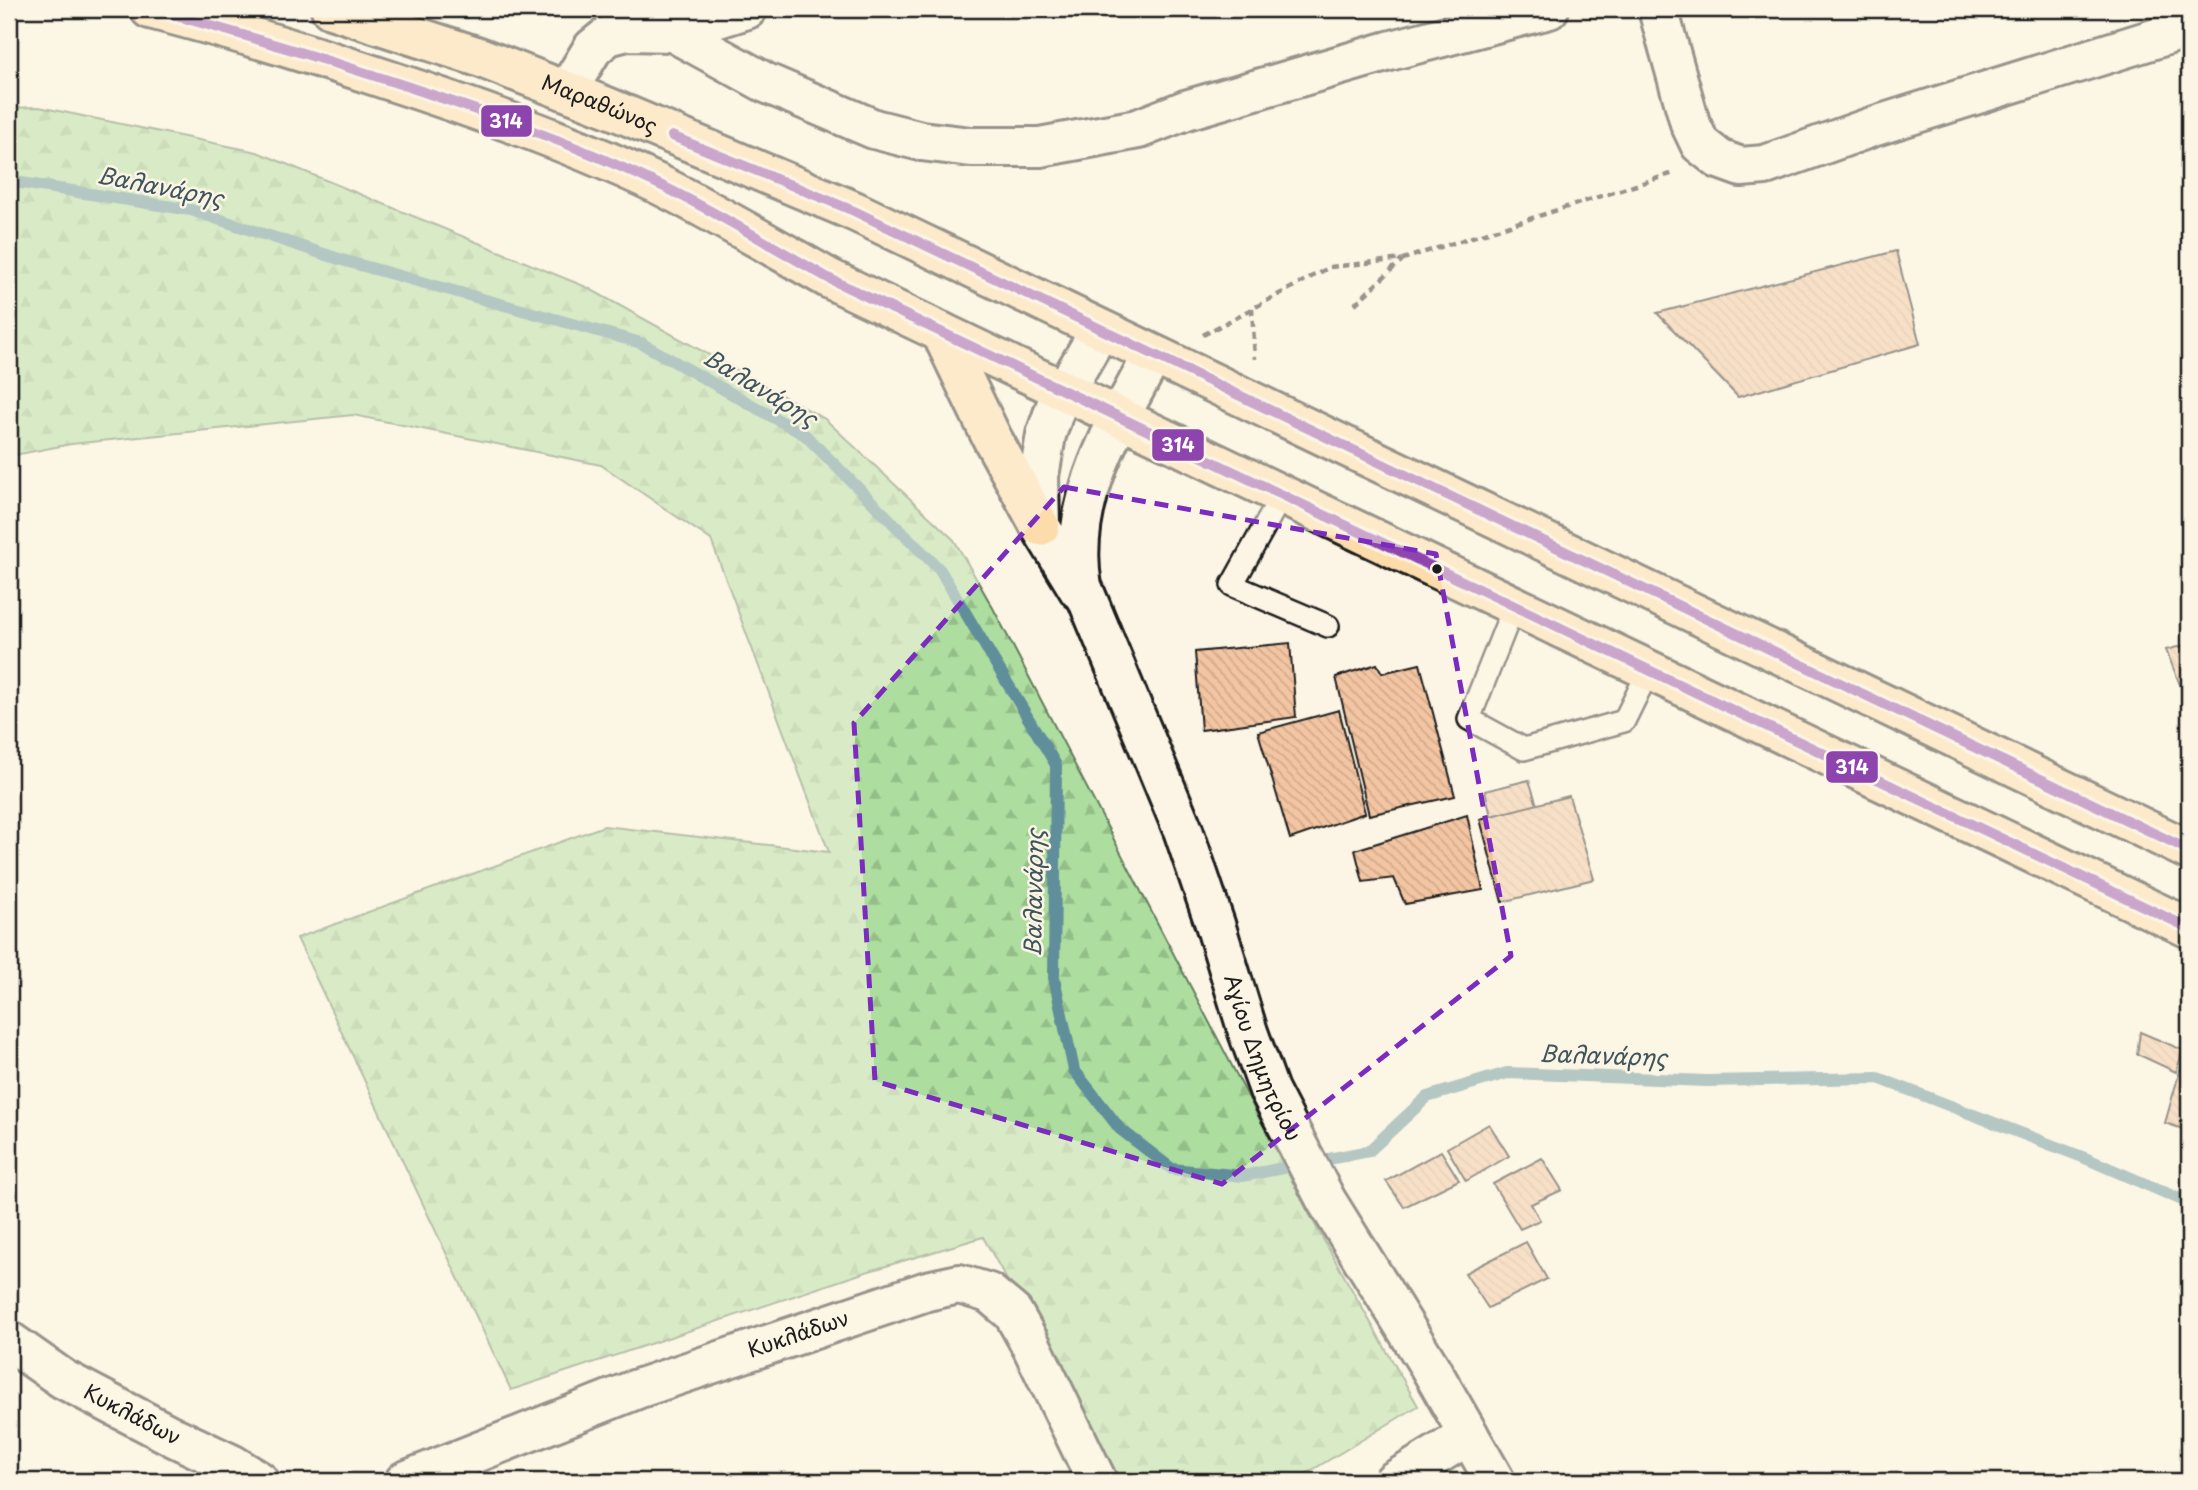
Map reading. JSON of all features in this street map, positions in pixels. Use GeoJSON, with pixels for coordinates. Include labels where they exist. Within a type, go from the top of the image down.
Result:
{"type":"FeatureCollection","features":[{"type":"Feature","properties":{"kind":"main road"},"geometry":{"type":"LineString","coordinates":[[150,9],[328,60],[450,100],[587,153],[658,185],[830,279],[2189,928]]}},
{"type":"Feature","properties":{"kind":"main road","name":"Μαραθώνος"},"geometry":{"type":"LineString","coordinates":[[331,9],[479,57],[854,211],[2189,850]]}},
{"type":"Feature","properties":{"kind":"main road"},"geometry":{"type":"LineString","coordinates":[[941,332],[992,438],[1040,526]]}},
{"type":"Feature","properties":{"kind":"street"},"geometry":{"type":"LineString","coordinates":[[567,91],[593,48],[608,36],[627,31],[673,32],[747,9]]}},
{"type":"Feature","properties":{"kind":"street"},"geometry":{"type":"LineString","coordinates":[[673,32],[766,83],[874,129],[922,141],[971,147],[1040,147],[1138,129],[1186,110],[1549,9]]}},
{"type":"Feature","properties":{"kind":"street"},"geometry":{"type":"LineString","coordinates":[[1658,9],[1690,122],[1700,144],[1719,159],[1741,167],[1765,165],[2179,23]]}},
{"type":"Feature","properties":{"kind":"street","name":"Αγίου Δημητρίου"},"geometry":{"type":"LineString","coordinates":[[1100,330],[1056,406],[1043,450],[1039,484],[1040,526],[1089,608],[1184,830],[1256,1057],[1281,1114],[1326,1200],[1428,1364],[1494,1481]]}},
{"type":"Feature","properties":{"kind":"street","name":"Αγίου Δημητρίου"},"geometry":{"type":"LineString","coordinates":[[1089,608],[1079,568],[1082,522],[1093,477],[1119,418],[1167,362]]}},
{"type":"Feature","properties":{"kind":"street","name":"Κυκλάδων"},"geometry":{"type":"LineString","coordinates":[[405,1481],[637,1389],[927,1291],[959,1284],[989,1293],[1013,1313],[1097,1481]]}},
{"type":"Feature","properties":{"kind":"street","name":"Κυκλάδων"},"geometry":{"type":"LineString","coordinates":[[9,1341],[63,1379],[233,1465],[259,1481]]}},
{"type":"Feature","properties":{"kind":"street"},"geometry":{"type":"LineString","coordinates":[[1394,1481],[1469,1435]]}},
{"type":"Feature","properties":{"kind":"lane"},"geometry":{"type":"LineString","coordinates":[[1282,495],[1232,585],[1328,626]]}},
{"type":"Feature","properties":{"kind":"lane"},"geometry":{"type":"LineString","coordinates":[[1514,606],[1469,719],[1524,749],[1624,721],[1649,670]]}},
{"type":"Feature","properties":{"kind":"path"},"geometry":{"type":"LineString","coordinates":[[1167,362],[1194,340],[1330,268],[1403,259],[1719,159]]}},
{"type":"Feature","properties":{"kind":"path"},"geometry":{"type":"LineString","coordinates":[[1355,304],[1403,259]]}},
{"type":"Feature","properties":{"kind":"highlighted area"},"geometry":{"type":"Polygon","coordinates":[[[1064,487],[1436,554],[1511,956],[1222,1184],[875,1081],[854,723],[1064,487]]]}},
{"type":"Feature","properties":{"kind":"green space"},"geometry":{"type":"Polygon","coordinates":[[[39,107],[257,152],[586,287],[825,419],[954,540],[993,608],[1314,1223],[1418,1406],[1294,1481],[1119,1481],[983,1237],[866,1272],[511,1390],[297,938],[604,826],[829,852],[711,540],[601,465],[353,415],[71,444],[9,456],[9,108],[39,107]]]}},
{"type":"Feature","properties":{"kind":"building"},"geometry":{"type":"Polygon","coordinates":[[[1896,251],[1920,344],[1738,397],[1657,313],[1896,251]]]}},
{"type":"Feature","properties":{"kind":"building"},"geometry":{"type":"Polygon","coordinates":[[[1290,643],[1296,717],[1201,730],[1195,652],[1290,643]]]}},
{"type":"Feature","properties":{"kind":"building"},"geometry":{"type":"Polygon","coordinates":[[[2189,644],[2189,707],[2166,650],[2189,644]]]}},
{"type":"Feature","properties":{"kind":"building"},"geometry":{"type":"Polygon","coordinates":[[[1377,664],[1382,673],[1420,664],[1455,796],[1369,815],[1336,677],[1377,664]]]}},
{"type":"Feature","properties":{"kind":"building"},"geometry":{"type":"Polygon","coordinates":[[[1339,710],[1365,813],[1290,839],[1258,732],[1339,710]]]}},
{"type":"Feature","properties":{"kind":"building"},"geometry":{"type":"Polygon","coordinates":[[[1529,780],[1537,805],[1491,816],[1485,791],[1529,780]]]}},
{"type":"Feature","properties":{"kind":"building"},"geometry":{"type":"Polygon","coordinates":[[[1569,796],[1594,879],[1502,902],[1480,819],[1569,796]]]}},
{"type":"Feature","properties":{"kind":"building"},"geometry":{"type":"Polygon","coordinates":[[[1467,815],[1483,890],[1405,904],[1394,878],[1363,882],[1355,850],[1467,815]]]}},
{"type":"Feature","properties":{"kind":"building"},"geometry":{"type":"Polygon","coordinates":[[[2140,1032],[2183,1050],[2176,1072],[2137,1054],[2140,1032]]]}},
{"type":"Feature","properties":{"kind":"building"},"geometry":{"type":"Polygon","coordinates":[[[2184,1056],[2189,1058],[2189,1131],[2165,1123],[2184,1056]]]}},
{"type":"Feature","properties":{"kind":"building"},"geometry":{"type":"Polygon","coordinates":[[[1489,1124],[1509,1156],[1466,1181],[1447,1148],[1489,1124]]]}},
{"type":"Feature","properties":{"kind":"building"},"geometry":{"type":"Polygon","coordinates":[[[1441,1151],[1459,1180],[1404,1207],[1386,1181],[1441,1151]]]}},
{"type":"Feature","properties":{"kind":"building"},"geometry":{"type":"Polygon","coordinates":[[[1542,1158],[1562,1190],[1531,1204],[1540,1220],[1520,1229],[1493,1184],[1542,1158]]]}},
{"type":"Feature","properties":{"kind":"building"},"geometry":{"type":"Polygon","coordinates":[[[1526,1242],[1547,1279],[1488,1308],[1465,1273],[1526,1242]]]}},
{"type":"Feature","properties":{"kind":"waterway","name":"Βαλανάρης"},"geometry":{"type":"LineString","coordinates":[[9,181],[191,210],[342,260],[641,343],[805,435],[940,570],[1056,765],[1054,978],[1074,1070],[1120,1129],[1172,1169],[1243,1176],[1369,1151],[1427,1097],[1507,1073],[1706,1081],[1878,1078],[2085,1158],[2189,1203]]}},
{"type":"Feature","properties":{"kind":"transit line","name":"314"},"geometry":{"type":"LineString","coordinates":[[150,9],[433,95],[627,169],[702,206],[830,279],[2189,928]]}},
{"type":"Feature","properties":{"kind":"transit line","name":"314"},"geometry":{"type":"LineString","coordinates":[[672,136],[854,211],[2189,850]]}}]}
